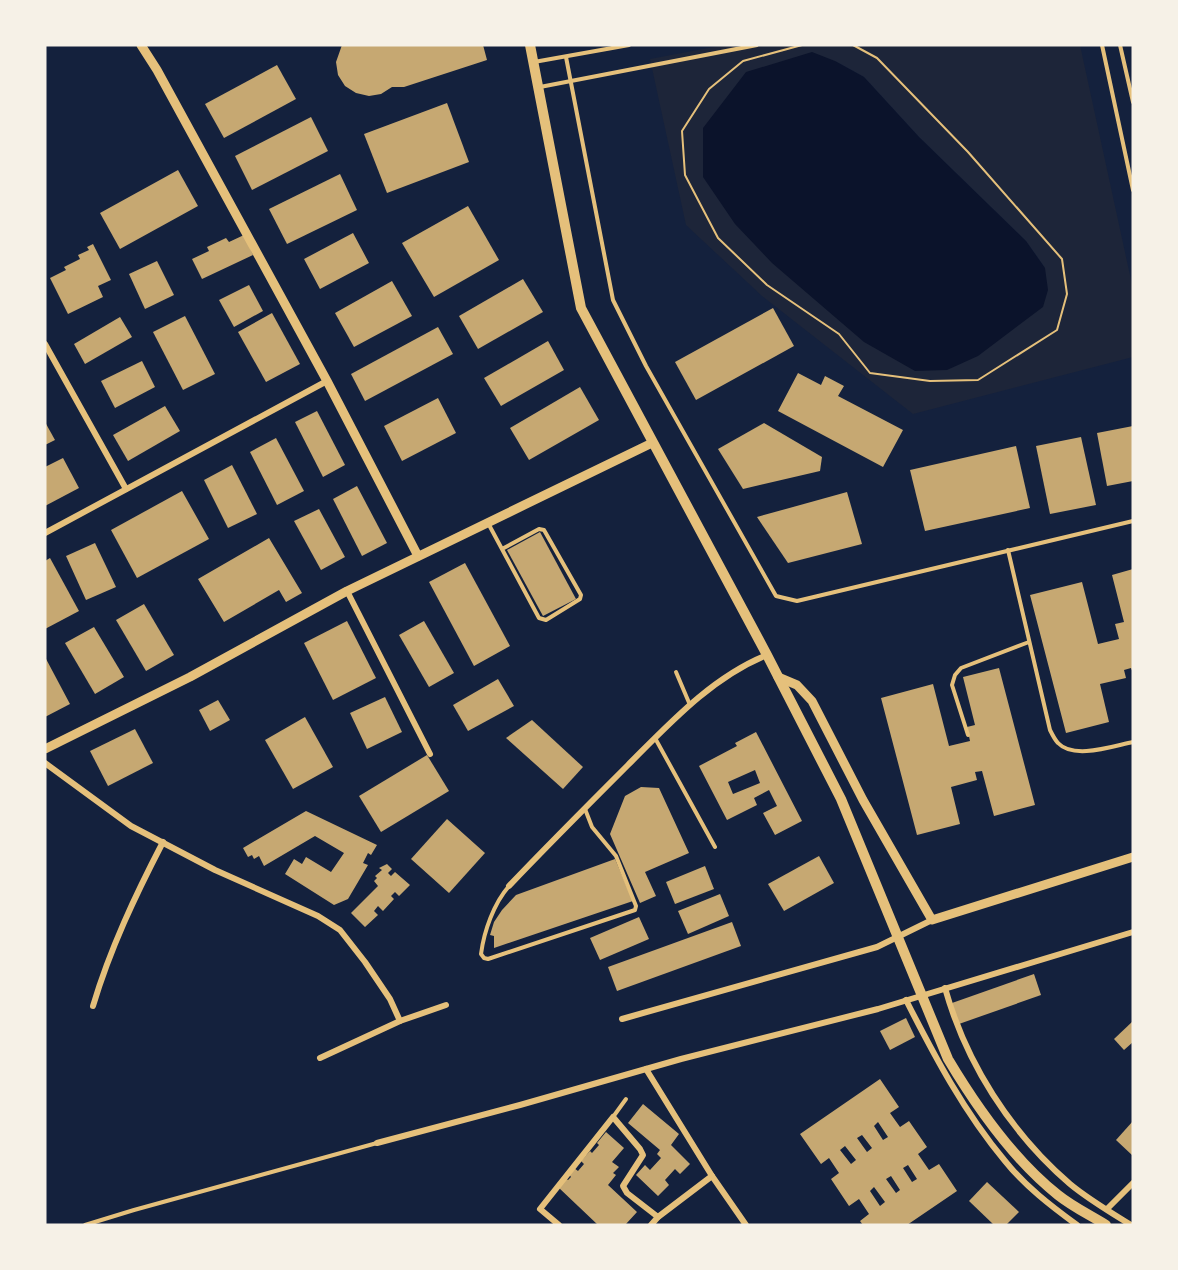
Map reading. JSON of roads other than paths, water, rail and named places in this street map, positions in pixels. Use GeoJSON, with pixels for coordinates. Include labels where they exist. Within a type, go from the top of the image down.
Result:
{"type":"FeatureCollection","features":[{"type":"Feature","properties":{"kind":"main road"},"geometry":{"type":"LineString","coordinates":[[530,45],[540,87],[581,308],[767,655],[841,799],[948,1059],[964,1086],[1016,1154],[1059,1196],[1106,1225]]}},
{"type":"Feature","properties":{"kind":"street"},"geometry":{"type":"LineString","coordinates":[[141,45],[157,69],[327,381],[418,556]]}},
{"type":"Feature","properties":{"kind":"street"},"geometry":{"type":"LineString","coordinates":[[45,344],[126,489]]}},
{"type":"Feature","properties":{"kind":"street"},"geometry":{"type":"LineString","coordinates":[[45,533],[327,381]]}},
{"type":"Feature","properties":{"kind":"street"},"geometry":{"type":"LineString","coordinates":[[45,749],[190,677],[347,591],[652,443]]}},
{"type":"Feature","properties":{"kind":"street"},"geometry":{"type":"LineString","coordinates":[[347,591],[430,754]]}},
{"type":"Feature","properties":{"kind":"street"},"geometry":{"type":"LineString","coordinates":[[509,885],[584,808],[691,705],[714,685],[767,655]]}},
{"type":"Feature","properties":{"kind":"street"},"geometry":{"type":"LineString","coordinates":[[778,677],[797,685],[812,701],[863,800],[932,920]]}},
{"type":"Feature","properties":{"kind":"street"},"geometry":{"type":"LineString","coordinates":[[45,763],[131,826],[215,870],[318,916],[340,930],[390,999],[400,1021]]}},
{"type":"Feature","properties":{"kind":"street"},"geometry":{"type":"LineString","coordinates":[[93,1006],[109,957],[135,895],[163,842]]}},
{"type":"Feature","properties":{"kind":"street"},"geometry":{"type":"LineString","coordinates":[[622,1018],[877,947],[932,920],[1133,857]]}},
{"type":"Feature","properties":{"kind":"street"},"geometry":{"type":"LineString","coordinates":[[377,1143],[906,1000],[1133,932]]}},
{"type":"Feature","properties":{"kind":"street"},"geometry":{"type":"LineString","coordinates":[[945,988],[953,1016],[969,1054],[1001,1108],[1047,1163],[1072,1185],[1131,1225]]}},
{"type":"Feature","properties":{"kind":"street"},"geometry":{"type":"LineString","coordinates":[[906,1000],[955,1093],[1005,1161],[1029,1187],[1077,1225]]}},
{"type":"Feature","properties":{"kind":"street"},"geometry":{"type":"LineString","coordinates":[[320,1058],[400,1021],[446,1005]]}},
{"type":"Feature","properties":{"kind":"street"},"geometry":{"type":"LineString","coordinates":[[646,1069],[712,1176],[746,1225]]}},
{"type":"Feature","properties":{"kind":"street"},"geometry":{"type":"LineString","coordinates":[[559,1225],[540,1209],[613,1117],[643,1155],[623,1186],[627,1193],[658,1217]]}},
{"type":"Feature","properties":{"kind":"street"},"geometry":{"type":"LineString","coordinates":[[651,1225],[658,1217],[712,1176]]}},
{"type":"Feature","properties":{"kind":"street"},"geometry":{"type":"LineString","coordinates":[[1107,1209],[1133,1183]]}},
{"type":"Feature","properties":{"kind":"lane"},"geometry":{"type":"LineString","coordinates":[[534,62],[629,45]]}},
{"type":"Feature","properties":{"kind":"lane"},"geometry":{"type":"LineString","coordinates":[[540,87],[757,45]]}},
{"type":"Feature","properties":{"kind":"lane"},"geometry":{"type":"LineString","coordinates":[[1102,45],[1133,190]]}},
{"type":"Feature","properties":{"kind":"lane"},"geometry":{"type":"LineString","coordinates":[[1120,45],[1133,102]]}},
{"type":"Feature","properties":{"kind":"lane"},"geometry":{"type":"LineString","coordinates":[[566,57],[613,300],[646,366],[776,596],[797,601],[1133,521]]}},
{"type":"Feature","properties":{"kind":"lane"},"geometry":{"type":"LineString","coordinates":[[488,522],[502,549],[539,618],[546,620],[580,599],[581,595],[544,530],[539,529],[502,549]]}},
{"type":"Feature","properties":{"kind":"lane"},"geometry":{"type":"LineString","coordinates":[[1008,550],[1050,730],[1058,744],[1071,750],[1085,752],[1133,742]]}},
{"type":"Feature","properties":{"kind":"lane"},"geometry":{"type":"LineString","coordinates":[[968,735],[952,686],[955,675],[961,668],[1029,642]]}},
{"type":"Feature","properties":{"kind":"lane"},"geometry":{"type":"LineString","coordinates":[[676,672],[691,705]]}},
{"type":"Feature","properties":{"kind":"lane"},"geometry":{"type":"LineString","coordinates":[[655,738],[715,847]]}},
{"type":"Feature","properties":{"kind":"lane"},"geometry":{"type":"LineString","coordinates":[[509,885],[502,894],[483,939],[481,954],[484,958],[488,959],[635,909],[636,906],[616,856],[592,827],[584,808]]}},
{"type":"Feature","properties":{"kind":"lane"},"geometry":{"type":"LineString","coordinates":[[613,1117],[626,1099]]}},
{"type":"Feature","properties":{"kind":"lane"},"geometry":{"type":"LineString","coordinates":[[85,1225],[377,1143]]}}]}
